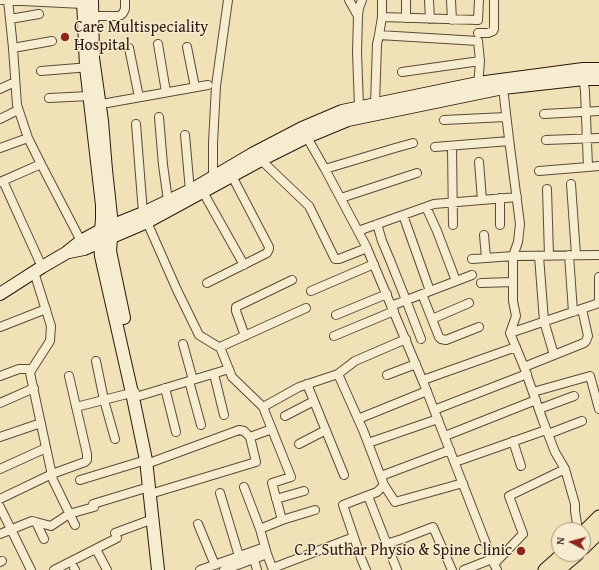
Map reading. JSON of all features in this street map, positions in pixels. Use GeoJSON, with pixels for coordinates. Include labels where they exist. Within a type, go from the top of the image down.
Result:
{"type":"FeatureCollection","features":[{"type":"Feature","properties":{"kind":"main road"},"geometry":{"type":"LineString","coordinates":[[591,526],[599,518]]}},
{"type":"Feature","properties":{"kind":"main road"},"geometry":{"type":"LineString","coordinates":[[591,540],[599,532]]}},
{"type":"Feature","properties":{"kind":"main road"},"geometry":{"type":"LineString","coordinates":[[545,570],[554,562]]}},
{"type":"Feature","properties":{"kind":"main road"},"geometry":{"type":"LineString","coordinates":[[558,570],[567,562]]}},
{"type":"Feature","properties":{"kind":"street"},"geometry":{"type":"LineString","coordinates":[[2,0],[86,1],[93,102],[102,121],[106,170],[106,234],[136,394],[150,451],[149,461],[152,491],[165,570]]}},
{"type":"Feature","properties":{"kind":"street"},"geometry":{"type":"LineString","coordinates":[[8,0],[18,110],[28,138],[81,241]]}},
{"type":"Feature","properties":{"kind":"street"},"geometry":{"type":"LineString","coordinates":[[88,16],[121,15],[125,10],[125,0]]}},
{"type":"Feature","properties":{"kind":"street"},"geometry":{"type":"LineString","coordinates":[[212,177],[216,86],[228,0]]}},
{"type":"Feature","properties":{"kind":"street"},"geometry":{"type":"LineString","coordinates":[[349,0],[358,16]]}},
{"type":"Feature","properties":{"kind":"street"},"geometry":{"type":"LineString","coordinates":[[359,107],[357,52],[358,16],[362,0]]}},
{"type":"Feature","properties":{"kind":"street"},"geometry":{"type":"LineString","coordinates":[[375,104],[377,44],[382,17],[382,0]]}},
{"type":"Feature","properties":{"kind":"street"},"geometry":{"type":"LineString","coordinates":[[406,0],[406,18]]}},
{"type":"Feature","properties":{"kind":"street"},"geometry":{"type":"LineString","coordinates":[[429,0],[430,19]]}},
{"type":"Feature","properties":{"kind":"street"},"geometry":{"type":"LineString","coordinates":[[452,0],[452,20]]}},
{"type":"Feature","properties":{"kind":"street"},"geometry":{"type":"LineString","coordinates":[[478,88],[480,61],[478,41],[479,0]]}},
{"type":"Feature","properties":{"kind":"street"},"geometry":{"type":"LineString","coordinates":[[478,32],[488,33],[493,31],[494,0]]}},
{"type":"Feature","properties":{"kind":"street"},"geometry":{"type":"LineString","coordinates":[[10,19],[39,14]]}},
{"type":"Feature","properties":{"kind":"street"},"geometry":{"type":"LineString","coordinates":[[382,17],[478,20]]}},
{"type":"Feature","properties":{"kind":"street"},"geometry":{"type":"LineString","coordinates":[[379,35],[478,41]]}},
{"type":"Feature","properties":{"kind":"street"},"geometry":{"type":"LineString","coordinates":[[13,48],[52,41]]}},
{"type":"Feature","properties":{"kind":"street"},"geometry":{"type":"LineString","coordinates":[[158,44],[166,92]]}},
{"type":"Feature","properties":{"kind":"street"},"geometry":{"type":"LineString","coordinates":[[187,47],[195,87]]}},
{"type":"Feature","properties":{"kind":"street"},"geometry":{"type":"LineString","coordinates":[[129,48],[139,97]]}},
{"type":"Feature","properties":{"kind":"street"},"geometry":{"type":"LineString","coordinates":[[402,72],[480,61]]}},
{"type":"Feature","properties":{"kind":"street"},"geometry":{"type":"LineString","coordinates":[[41,71],[90,67]]}},
{"type":"Feature","properties":{"kind":"street"},"geometry":{"type":"LineString","coordinates":[[478,88],[503,88],[583,74],[599,69]]}},
{"type":"Feature","properties":{"kind":"street"},"geometry":{"type":"LineString","coordinates":[[583,74],[588,167]]}},
{"type":"Feature","properties":{"kind":"street"},"geometry":{"type":"LineString","coordinates":[[2,291],[66,253],[81,241],[106,234],[203,192],[261,160],[304,132],[395,105],[478,88],[583,74],[599,79]]}},
{"type":"Feature","properties":{"kind":"street"},"geometry":{"type":"LineString","coordinates":[[0,89],[15,82]]}},
{"type":"Feature","properties":{"kind":"street"},"geometry":{"type":"LineString","coordinates":[[49,98],[93,102],[139,97],[208,85]]}},
{"type":"Feature","properties":{"kind":"street"},"geometry":{"type":"LineString","coordinates":[[503,88],[520,224],[518,242],[513,256],[513,282],[516,316],[510,333],[526,370],[555,452],[565,468],[575,504],[577,522]]}},
{"type":"Feature","properties":{"kind":"street"},"geometry":{"type":"LineString","coordinates":[[145,217],[168,201],[212,177],[304,132],[342,111],[375,104],[395,105]]}},
{"type":"Feature","properties":{"kind":"street"},"geometry":{"type":"LineString","coordinates":[[0,118],[18,110]]}},
{"type":"Feature","properties":{"kind":"street"},"geometry":{"type":"LineString","coordinates":[[544,114],[599,111]]}},
{"type":"Feature","properties":{"kind":"street"},"geometry":{"type":"LineString","coordinates":[[444,120],[506,117]]}},
{"type":"Feature","properties":{"kind":"street"},"geometry":{"type":"LineString","coordinates":[[159,118],[168,201]]}},
{"type":"Feature","properties":{"kind":"street"},"geometry":{"type":"LineString","coordinates":[[136,124],[145,217],[177,290],[199,335],[220,347],[232,377],[263,407],[291,477],[272,483],[282,520]]}},
{"type":"Feature","properties":{"kind":"street"},"geometry":{"type":"LineString","coordinates":[[304,132],[367,248],[423,380],[494,564]]}},
{"type":"Feature","properties":{"kind":"street"},"geometry":{"type":"LineString","coordinates":[[185,135],[190,190]]}},
{"type":"Feature","properties":{"kind":"street"},"geometry":{"type":"LineString","coordinates":[[0,148],[28,138]]}},
{"type":"Feature","properties":{"kind":"street"},"geometry":{"type":"LineString","coordinates":[[546,140],[599,138]]}},
{"type":"Feature","properties":{"kind":"street"},"geometry":{"type":"LineString","coordinates":[[435,147],[509,141]]}},
{"type":"Feature","properties":{"kind":"street"},"geometry":{"type":"LineString","coordinates":[[325,169],[413,143]]}},
{"type":"Feature","properties":{"kind":"street"},"geometry":{"type":"LineString","coordinates":[[452,146],[453,225]]}},
{"type":"Feature","properties":{"kind":"street"},"geometry":{"type":"LineString","coordinates":[[261,160],[308,206],[335,259],[340,259],[367,248]]}},
{"type":"Feature","properties":{"kind":"street"},"geometry":{"type":"LineString","coordinates":[[479,162],[482,200]]}},
{"type":"Feature","properties":{"kind":"street"},"geometry":{"type":"LineString","coordinates":[[41,164],[1,181],[38,270],[51,326],[50,341],[30,373],[54,483],[75,525]]}},
{"type":"Feature","properties":{"kind":"street"},"geometry":{"type":"LineString","coordinates":[[539,171],[599,166]]}},
{"type":"Feature","properties":{"kind":"street"},"geometry":{"type":"LineString","coordinates":[[341,198],[417,172]]}},
{"type":"Feature","properties":{"kind":"street"},"geometry":{"type":"LineString","coordinates":[[207,284],[267,252],[269,247],[232,176]]}},
{"type":"Feature","properties":{"kind":"street"},"geometry":{"type":"LineString","coordinates":[[571,184],[573,255],[572,312]]}},
{"type":"Feature","properties":{"kind":"street"},"geometry":{"type":"LineString","coordinates":[[547,188],[549,256]]}},
{"type":"Feature","properties":{"kind":"street"},"geometry":{"type":"LineString","coordinates":[[203,192],[244,265]]}},
{"type":"Feature","properties":{"kind":"street"},"geometry":{"type":"LineString","coordinates":[[358,231],[434,204],[516,197]]}},
{"type":"Feature","properties":{"kind":"street"},"geometry":{"type":"LineString","coordinates":[[500,198],[500,225]]}},
{"type":"Feature","properties":{"kind":"street"},"geometry":{"type":"LineString","coordinates":[[426,207],[456,281]]}},
{"type":"Feature","properties":{"kind":"street"},"geometry":{"type":"LineString","coordinates":[[403,215],[430,291]]}},
{"type":"Feature","properties":{"kind":"street"},"geometry":{"type":"LineString","coordinates":[[377,224],[421,339]]}},
{"type":"Feature","properties":{"kind":"street"},"geometry":{"type":"LineString","coordinates":[[66,253],[84,249],[106,234]]}},
{"type":"Feature","properties":{"kind":"street"},"geometry":{"type":"LineString","coordinates":[[484,235],[486,258]]}},
{"type":"Feature","properties":{"kind":"street"},"geometry":{"type":"LineString","coordinates":[[472,259],[513,256],[599,255]]}},
{"type":"Feature","properties":{"kind":"street"},"geometry":{"type":"LineString","coordinates":[[539,256],[544,321],[554,355]]}},
{"type":"Feature","properties":{"kind":"street"},"geometry":{"type":"LineString","coordinates":[[311,291],[374,264]]}},
{"type":"Feature","properties":{"kind":"street"},"geometry":{"type":"LineString","coordinates":[[334,336],[393,308],[406,300],[472,275]]}},
{"type":"Feature","properties":{"kind":"street"},"geometry":{"type":"LineString","coordinates":[[510,333],[599,303],[599,277]]}},
{"type":"Feature","properties":{"kind":"street"},"geometry":{"type":"LineString","coordinates":[[245,336],[236,307],[292,280]]}},
{"type":"Feature","properties":{"kind":"street"},"geometry":{"type":"LineString","coordinates":[[481,283],[513,282]]}},
{"type":"Feature","properties":{"kind":"street"},"geometry":{"type":"LineString","coordinates":[[336,315],[387,294]]}},
{"type":"Feature","properties":{"kind":"street"},"geometry":{"type":"LineString","coordinates":[[422,294],[440,337],[443,340],[479,327]]}},
{"type":"Feature","properties":{"kind":"street"},"geometry":{"type":"LineString","coordinates":[[432,319],[469,302]]}},
{"type":"Feature","properties":{"kind":"street"},"geometry":{"type":"LineString","coordinates":[[220,347],[306,308]]}},
{"type":"Feature","properties":{"kind":"street"},"geometry":{"type":"LineString","coordinates":[[0,327],[46,309]]}},
{"type":"Feature","properties":{"kind":"street"},"geometry":{"type":"LineString","coordinates":[[434,410],[526,370],[554,355],[584,343],[588,336],[582,309]]}},
{"type":"Feature","properties":{"kind":"street"},"geometry":{"type":"LineString","coordinates":[[263,407],[299,387],[338,374],[355,361],[406,339]]}},
{"type":"Feature","properties":{"kind":"street"},"geometry":{"type":"LineString","coordinates":[[183,344],[201,425]]}},
{"type":"Feature","properties":{"kind":"street"},"geometry":{"type":"LineString","coordinates":[[423,380],[516,347]]}},
{"type":"Feature","properties":{"kind":"street"},"geometry":{"type":"LineString","coordinates":[[96,361],[104,400],[115,439]]}},
{"type":"Feature","properties":{"kind":"street"},"geometry":{"type":"LineString","coordinates":[[387,375],[416,364]]}},
{"type":"Feature","properties":{"kind":"street"},"geometry":{"type":"LineString","coordinates":[[0,376],[19,369],[32,369]]}},
{"type":"Feature","properties":{"kind":"street"},"geometry":{"type":"LineString","coordinates":[[76,407],[165,388],[229,369]]}},
{"type":"Feature","properties":{"kind":"street"},"geometry":{"type":"LineString","coordinates":[[214,374],[224,414]]}},
{"type":"Feature","properties":{"kind":"street"},"geometry":{"type":"LineString","coordinates":[[338,374],[358,419],[384,485],[394,502],[463,484]]}},
{"type":"Feature","properties":{"kind":"street"},"geometry":{"type":"LineString","coordinates":[[0,499],[52,474],[87,460],[88,454],[69,376]]}},
{"type":"Feature","properties":{"kind":"street"},"geometry":{"type":"LineString","coordinates":[[533,392],[590,376],[599,409]]}},
{"type":"Feature","properties":{"kind":"street"},"geometry":{"type":"LineString","coordinates":[[307,384],[344,475]]}},
{"type":"Feature","properties":{"kind":"street"},"geometry":{"type":"LineString","coordinates":[[0,403],[34,388]]}},
{"type":"Feature","properties":{"kind":"street"},"geometry":{"type":"LineString","coordinates":[[165,388],[176,432]]}},
{"type":"Feature","properties":{"kind":"street"},"geometry":{"type":"LineString","coordinates":[[358,419],[427,391]]}},
{"type":"Feature","properties":{"kind":"street"},"geometry":{"type":"LineString","coordinates":[[539,409],[574,396]]}},
{"type":"Feature","properties":{"kind":"street"},"geometry":{"type":"LineString","coordinates":[[445,436],[536,400]]}},
{"type":"Feature","properties":{"kind":"street"},"geometry":{"type":"LineString","coordinates":[[285,416],[314,401]]}},
{"type":"Feature","properties":{"kind":"street"},"geometry":{"type":"LineString","coordinates":[[368,444],[438,419]]}},
{"type":"Feature","properties":{"kind":"street"},"geometry":{"type":"LineString","coordinates":[[454,462],[513,441],[582,421]]}},
{"type":"Feature","properties":{"kind":"street"},"geometry":{"type":"LineString","coordinates":[[0,437],[41,423]]}},
{"type":"Feature","properties":{"kind":"street"},"geometry":{"type":"LineString","coordinates":[[250,436],[272,429]]}},
{"type":"Feature","properties":{"kind":"street"},"geometry":{"type":"LineString","coordinates":[[0,534],[32,521],[51,526],[69,514],[94,505],[152,491],[256,462],[250,436],[244,431],[239,430],[149,461],[80,480]]}},
{"type":"Feature","properties":{"kind":"street"},"geometry":{"type":"LineString","coordinates":[[299,444],[326,430]]}},
{"type":"Feature","properties":{"kind":"street"},"geometry":{"type":"LineString","coordinates":[[513,441],[521,466]]}},
{"type":"Feature","properties":{"kind":"street"},"geometry":{"type":"LineString","coordinates":[[0,469],[46,448]]}},
{"type":"Feature","properties":{"kind":"street"},"geometry":{"type":"LineString","coordinates":[[381,476],[450,450]]}},
{"type":"Feature","properties":{"kind":"street"},"geometry":{"type":"LineString","coordinates":[[464,570],[494,564],[523,534],[508,496],[565,468]]}},
{"type":"Feature","properties":{"kind":"street"},"geometry":{"type":"LineString","coordinates":[[366,570],[343,505],[377,492],[384,485]]}},
{"type":"Feature","properties":{"kind":"street"},"geometry":{"type":"LineString","coordinates":[[244,487],[273,569],[354,537]]}},
{"type":"Feature","properties":{"kind":"street"},"geometry":{"type":"LineString","coordinates":[[152,491],[158,570]]}},
{"type":"Feature","properties":{"kind":"street"},"geometry":{"type":"LineString","coordinates":[[276,499],[304,491]]}},
{"type":"Feature","properties":{"kind":"street"},"geometry":{"type":"LineString","coordinates":[[220,493],[239,556]]}},
{"type":"Feature","properties":{"kind":"street"},"geometry":{"type":"LineString","coordinates":[[368,496],[397,570]]}},
{"type":"Feature","properties":{"kind":"street"},"geometry":{"type":"LineString","coordinates":[[0,507],[31,570]]}},
{"type":"Feature","properties":{"kind":"street"},"geometry":{"type":"LineString","coordinates":[[260,529],[282,520],[315,510]]}},
{"type":"Feature","properties":{"kind":"street"},"geometry":{"type":"LineString","coordinates":[[54,570],[96,549],[116,535],[153,519]]}},
{"type":"Feature","properties":{"kind":"street"},"geometry":{"type":"LineString","coordinates":[[36,522],[44,539]]}},
{"type":"Feature","properties":{"kind":"street"},"geometry":{"type":"LineString","coordinates":[[198,524],[215,565]]}},
{"type":"Feature","properties":{"kind":"street"},"geometry":{"type":"LineString","coordinates":[[386,544],[432,527],[452,570]]}},
{"type":"Feature","properties":{"kind":"street"},"geometry":{"type":"LineString","coordinates":[[96,549],[107,570]]}},
{"type":"Feature","properties":{"kind":"street"},"geometry":{"type":"LineString","coordinates":[[200,570],[239,556],[266,550]]}},
{"type":"Feature","properties":{"kind":"street"},"geometry":{"type":"LineString","coordinates":[[228,569],[254,559],[266,550]]}},
{"type":"Feature","properties":{"kind":"street"},"geometry":{"type":"LineString","coordinates":[[254,559],[257,570]]}},
{"type":"Feature","properties":{"kind":"place","name":"Care Multispeciality Hospital"},"geometry":{"type":"Point","coordinates":[65,37]}},
{"type":"Feature","properties":{"kind":"place","name":"C.P. Suthar Physio & Spine Clinic"},"geometry":{"type":"Point","coordinates":[521,551]}}]}
